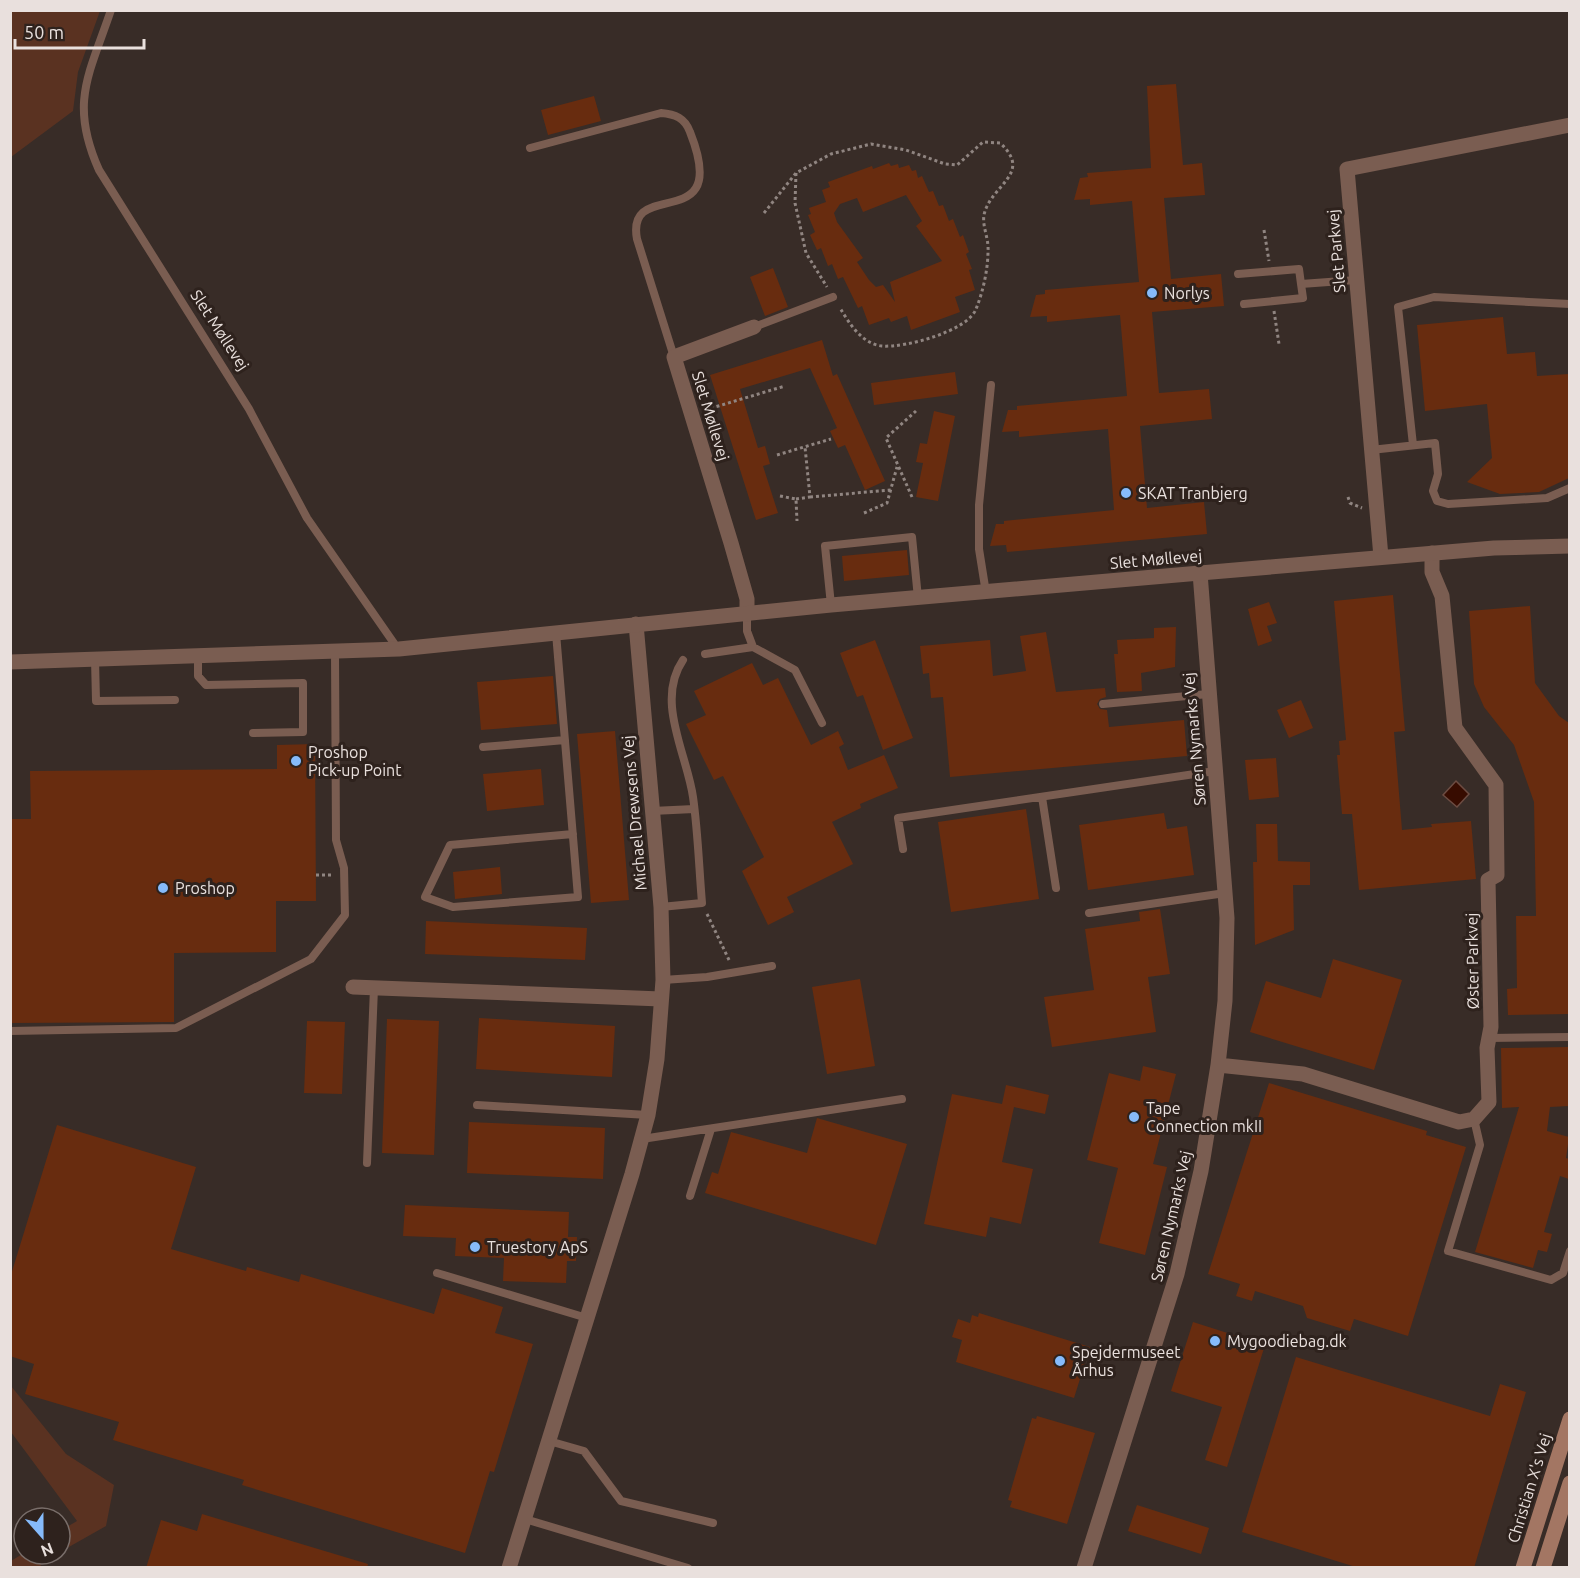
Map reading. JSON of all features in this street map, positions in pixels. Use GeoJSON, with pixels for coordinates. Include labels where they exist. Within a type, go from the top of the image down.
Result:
{"type":"FeatureCollection","features":[{"type":"Feature","properties":{"kind":"main road","name":"Christian X's Vej"},"geometry":{"type":"LineString","coordinates":[[1523,1568],[1569,1419]]}},
{"type":"Feature","properties":{"kind":"main road"},"geometry":{"type":"LineString","coordinates":[[1543,1568],[1569,1483]]}},
{"type":"Feature","properties":{"kind":"street","name":"Slet Parkvej"},"geometry":{"type":"LineString","coordinates":[[1381,557],[1347,169],[1569,124]]}},
{"type":"Feature","properties":{"kind":"street","name":"Slet Møllevej"},"geometry":{"type":"LineString","coordinates":[[747,614],[747,598],[674,357],[754,327]]}},
{"type":"Feature","properties":{"kind":"street","name":"Slet Møllevej"},"geometry":{"type":"LineString","coordinates":[[10,662],[399,650],[636,624],[918,598],[1381,557],[1569,546]]}},
{"type":"Feature","properties":{"kind":"street","name":"Øster Parkvej"},"geometry":{"type":"LineString","coordinates":[[1432,553],[1432,572],[1442,596],[1455,728],[1496,785],[1497,875],[1488,880],[1491,1027],[1489,1102],[1474,1119]]}},
{"type":"Feature","properties":{"kind":"street","name":"Søren Nymarks Vej"},"geometry":{"type":"LineString","coordinates":[[1084,1568],[1177,1274],[1201,1171],[1218,1065],[1225,1001],[1225,893],[1200,573]]}},
{"type":"Feature","properties":{"kind":"street","name":"Michael Drewsens Vej"},"geometry":{"type":"LineString","coordinates":[[509,1568],[642,1139],[657,1059],[663,980],[661,907],[636,624]]}},
{"type":"Feature","properties":{"kind":"street"},"geometry":{"type":"LineString","coordinates":[[352,987],[662,999]]}},
{"type":"Feature","properties":{"kind":"street"},"geometry":{"type":"LineString","coordinates":[[1218,1065],[1303,1074],[1459,1122],[1474,1119]]}},
{"type":"Feature","properties":{"kind":"lane","name":"Slet Møllevej"},"geometry":{"type":"LineString","coordinates":[[111,10],[84,89],[82,111],[84,131],[99,170],[249,409],[307,518],[399,650]]}},
{"type":"Feature","properties":{"kind":"lane"},"geometry":{"type":"LineString","coordinates":[[530,148],[661,113],[671,114],[685,122],[697,152],[702,175],[700,183],[696,190],[683,199],[644,212],[636,225],[637,239],[674,357]]}},
{"type":"Feature","properties":{"kind":"lane"},"geometry":{"type":"LineString","coordinates":[[1238,274],[1299,269],[1303,297],[1244,304]]}},
{"type":"Feature","properties":{"kind":"lane"},"geometry":{"type":"LineString","coordinates":[[1301,284],[1356,280]]}},
{"type":"Feature","properties":{"kind":"lane","name":"Slet Møllevej"},"geometry":{"type":"LineString","coordinates":[[754,327],[833,297]]}},
{"type":"Feature","properties":{"kind":"lane"},"geometry":{"type":"LineString","coordinates":[[1413,445],[1398,307],[1434,297],[1569,304]]}},
{"type":"Feature","properties":{"kind":"lane"},"geometry":{"type":"LineString","coordinates":[[986,593],[979,549],[979,505],[991,385]]}},
{"type":"Feature","properties":{"kind":"lane"},"geometry":{"type":"LineString","coordinates":[[1371,450],[1435,443],[1437,474],[1433,491],[1437,501],[1448,504],[1547,498],[1569,488]]}},
{"type":"Feature","properties":{"kind":"lane"},"geometry":{"type":"LineString","coordinates":[[831,606],[825,546],[912,537],[918,598]]}},
{"type":"Feature","properties":{"kind":"lane"},"geometry":{"type":"LineString","coordinates":[[747,614],[747,631],[753,647]]}},
{"type":"Feature","properties":{"kind":"lane"},"geometry":{"type":"LineString","coordinates":[[556,633],[573,834],[578,897],[453,908],[425,897],[450,844],[573,834]]}},
{"type":"Feature","properties":{"kind":"lane"},"geometry":{"type":"LineString","coordinates":[[705,654],[753,647],[795,670],[822,723]]}},
{"type":"Feature","properties":{"kind":"lane"},"geometry":{"type":"LineString","coordinates":[[10,1031],[176,1028],[311,959],[345,915],[344,868],[336,840],[336,652]]}},
{"type":"Feature","properties":{"kind":"lane"},"geometry":{"type":"LineString","coordinates":[[198,656],[198,676],[206,685],[303,683],[303,732],[253,733]]}},
{"type":"Feature","properties":{"kind":"lane"},"geometry":{"type":"LineString","coordinates":[[95,659],[96,701],[175,700]]}},
{"type":"Feature","properties":{"kind":"lane"},"geometry":{"type":"LineString","coordinates":[[661,907],[702,903],[694,809],[676,726],[672,696],[674,673],[683,660]]}},
{"type":"Feature","properties":{"kind":"lane"},"geometry":{"type":"LineString","coordinates":[[1103,704],[1208,694]]}},
{"type":"Feature","properties":{"kind":"lane"},"geometry":{"type":"LineString","coordinates":[[483,747],[565,740]]}},
{"type":"Feature","properties":{"kind":"lane"},"geometry":{"type":"LineString","coordinates":[[903,849],[898,818],[1215,771]]}},
{"type":"Feature","properties":{"kind":"lane"},"geometry":{"type":"LineString","coordinates":[[1042,797],[1056,888]]}},
{"type":"Feature","properties":{"kind":"lane"},"geometry":{"type":"LineString","coordinates":[[652,811],[694,809]]}},
{"type":"Feature","properties":{"kind":"lane"},"geometry":{"type":"LineString","coordinates":[[1089,913],[1225,893]]}},
{"type":"Feature","properties":{"kind":"lane"},"geometry":{"type":"LineString","coordinates":[[663,980],[772,966]]}},
{"type":"Feature","properties":{"kind":"lane"},"geometry":{"type":"LineString","coordinates":[[367,1163],[374,988]]}},
{"type":"Feature","properties":{"kind":"lane"},"geometry":{"type":"LineString","coordinates":[[1489,1038],[1569,1037]]}},
{"type":"Feature","properties":{"kind":"lane"},"geometry":{"type":"LineString","coordinates":[[642,1139],[902,1099]]}},
{"type":"Feature","properties":{"kind":"lane"},"geometry":{"type":"LineString","coordinates":[[477,1105],[648,1115]]}},
{"type":"Feature","properties":{"kind":"lane"},"geometry":{"type":"LineString","coordinates":[[1474,1119],[1480,1146],[1448,1251],[1551,1280],[1563,1273],[1569,1251]]}},
{"type":"Feature","properties":{"kind":"lane"},"geometry":{"type":"LineString","coordinates":[[690,1196],[711,1129]]}},
{"type":"Feature","properties":{"kind":"lane"},"geometry":{"type":"LineString","coordinates":[[437,1273],[587,1318]]}},
{"type":"Feature","properties":{"kind":"lane"},"geometry":{"type":"LineString","coordinates":[[549,1441],[584,1450],[621,1501],[713,1523]]}},
{"type":"Feature","properties":{"kind":"lane"},"geometry":{"type":"LineString","coordinates":[[525,1519],[688,1568]]}},
{"type":"Feature","properties":{"kind":"path"},"geometry":{"type":"LineString","coordinates":[[764,213],[796,173],[831,154],[871,144],[906,150],[945,164],[957,165],[983,142],[1000,143],[1009,151],[1013,164],[1010,177],[990,197],[984,216],[988,250],[984,280],[976,311],[964,325],[926,339],[881,346],[854,331],[806,253],[795,202],[796,173]]}},
{"type":"Feature","properties":{"kind":"path"},"geometry":{"type":"LineString","coordinates":[[1264,230],[1271,272]]}},
{"type":"Feature","properties":{"kind":"path"},"geometry":{"type":"LineString","coordinates":[[1272,301],[1279,344]]}},
{"type":"Feature","properties":{"kind":"path"},"geometry":{"type":"LineString","coordinates":[[692,415],[785,386]]}},
{"type":"Feature","properties":{"kind":"path"},"geometry":{"type":"LineString","coordinates":[[912,497],[886,438],[916,411]]}},
{"type":"Feature","properties":{"kind":"path"},"geometry":{"type":"LineString","coordinates":[[777,455],[831,439]]}},
{"type":"Feature","properties":{"kind":"path"},"geometry":{"type":"LineString","coordinates":[[805,447],[810,497]]}},
{"type":"Feature","properties":{"kind":"path"},"geometry":{"type":"LineString","coordinates":[[864,513],[887,503],[898,465]]}},
{"type":"Feature","properties":{"kind":"path"},"geometry":{"type":"LineString","coordinates":[[780,496],[796,499],[891,490]]}},
{"type":"Feature","properties":{"kind":"path"},"geometry":{"type":"LineString","coordinates":[[796,499],[797,521]]}},
{"type":"Feature","properties":{"kind":"path"},"geometry":{"type":"LineString","coordinates":[[316,875],[333,875]]}},
{"type":"Feature","properties":{"kind":"path"},"geometry":{"type":"LineString","coordinates":[[702,903],[731,964],[732,972]]}},
{"type":"Feature","properties":{"kind":"shaded area"},"geometry":{"type":"Polygon","coordinates":[[[11,10],[100,11],[78,72],[73,111],[11,157],[11,10]]]}},
{"type":"Feature","properties":{"kind":"shaded area"},"geometry":{"type":"Polygon","coordinates":[[[1456,781],[1469,794],[1457,807],[1443,795],[1456,781]]]}},
{"type":"Feature","properties":{"kind":"shaded area"},"geometry":{"type":"Polygon","coordinates":[[[11,1386],[66,1454],[114,1485],[106,1526],[72,1545],[72,1524],[77,1521],[72,1514],[72,1506],[66,1506],[11,1432],[11,1386]]]}},
{"type":"Feature","properties":{"kind":"shaded area"},"geometry":{"type":"Polygon","coordinates":[[[11,1561],[12,1566],[40,1566],[11,1567],[11,1561]]]}},
{"type":"Feature","properties":{"kind":"building"},"geometry":{"type":"Polygon","coordinates":[[[1176,84],[1183,165],[1202,163],[1205,195],[1164,198],[1171,279],[1221,274],[1224,306],[1152,312],[1159,393],[1209,389],[1212,419],[1140,426],[1147,508],[1204,502],[1207,534],[1007,552],[1006,545],[990,546],[996,524],[1004,524],[1004,521],[1114,510],[1108,429],[1019,437],[1019,431],[1002,432],[1008,410],[1017,410],[1017,406],[1127,396],[1120,315],[1047,322],[1047,316],[1030,317],[1036,295],[1045,294],[1045,290],[1139,282],[1132,201],[1090,205],[1090,199],[1074,200],[1080,178],[1088,177],[1087,173],[1151,168],[1147,86],[1176,84]]]}},
{"type":"Feature","properties":{"kind":"building"},"geometry":{"type":"Polygon","coordinates":[[[594,96],[601,121],[548,135],[541,110],[594,96]]]}},
{"type":"Feature","properties":{"kind":"building"},"geometry":{"type":"Polygon","coordinates":[[[889,163],[891,166],[898,164],[899,168],[909,165],[912,171],[916,170],[918,178],[922,176],[929,192],[933,191],[939,206],[943,205],[949,221],[953,219],[960,237],[963,235],[969,252],[966,254],[972,269],[969,270],[975,290],[955,297],[960,312],[911,330],[907,316],[891,322],[889,318],[869,325],[862,306],[858,308],[843,277],[838,279],[832,264],[828,266],[821,248],[817,250],[810,235],[815,232],[808,215],[811,214],[809,208],[826,202],[822,190],[830,187],[828,182],[872,166],[873,169],[889,163]],[[906,195],[863,212],[857,198],[840,204],[834,213],[837,222],[863,258],[857,262],[869,280],[876,287],[883,285],[895,302],[890,282],[942,261],[916,226],[922,221],[906,195]]]}},
{"type":"Feature","properties":{"kind":"building"},"geometry":{"type":"Polygon","coordinates":[[[773,268],[788,307],[765,316],[750,277],[773,268]]]}},
{"type":"Feature","properties":{"kind":"building"},"geometry":{"type":"Polygon","coordinates":[[[1503,317],[1507,354],[1535,352],[1537,376],[1569,374],[1569,478],[1539,492],[1500,494],[1467,482],[1492,458],[1487,404],[1425,411],[1417,325],[1503,317]]]}},
{"type":"Feature","properties":{"kind":"building"},"geometry":{"type":"Polygon","coordinates":[[[822,340],[833,376],[837,374],[885,481],[865,490],[845,445],[838,448],[830,431],[837,428],[810,368],[740,389],[758,448],[765,446],[770,464],[763,466],[778,513],[756,520],[710,375],[822,340]]]}},
{"type":"Feature","properties":{"kind":"building"},"geometry":{"type":"Polygon","coordinates":[[[955,372],[958,394],[874,405],[871,383],[955,372]]]}},
{"type":"Feature","properties":{"kind":"building"},"geometry":{"type":"Polygon","coordinates":[[[934,411],[955,416],[938,501],[916,497],[923,463],[916,462],[920,443],[927,444],[934,411]]]}},
{"type":"Feature","properties":{"kind":"building"},"geometry":{"type":"Polygon","coordinates":[[[907,550],[909,575],[844,581],[842,556],[907,550]]]}},
{"type":"Feature","properties":{"kind":"building"},"geometry":{"type":"Polygon","coordinates":[[[1393,595],[1405,731],[1394,732],[1402,830],[1432,827],[1431,824],[1471,821],[1476,879],[1359,890],[1352,814],[1342,814],[1337,755],[1340,755],[1339,741],[1346,740],[1334,601],[1393,595]]]}},
{"type":"Feature","properties":{"kind":"building"},"geometry":{"type":"Polygon","coordinates":[[[1269,602],[1277,623],[1267,626],[1272,641],[1258,646],[1248,609],[1269,602]]]}},
{"type":"Feature","properties":{"kind":"building"},"geometry":{"type":"Polygon","coordinates":[[[1530,606],[1535,683],[1559,716],[1569,723],[1569,1014],[1508,1015],[1507,989],[1517,988],[1516,916],[1536,916],[1534,802],[1514,745],[1484,707],[1474,684],[1469,611],[1530,606]]]}},
{"type":"Feature","properties":{"kind":"building"},"geometry":{"type":"Polygon","coordinates":[[[1176,627],[1175,667],[1141,673],[1142,691],[1117,692],[1114,654],[1118,654],[1117,640],[1154,638],[1154,628],[1176,627]]]}},
{"type":"Feature","properties":{"kind":"building"},"geometry":{"type":"Polygon","coordinates":[[[1046,632],[1056,692],[1105,688],[1106,697],[1100,699],[1097,704],[1100,709],[1107,710],[1109,727],[1184,720],[1187,756],[950,777],[943,697],[931,698],[929,673],[923,674],[920,646],[990,640],[993,676],[1026,671],[1020,636],[1046,632]]]}},
{"type":"Feature","properties":{"kind":"building"},"geometry":{"type":"Polygon","coordinates":[[[875,640],[913,738],[883,750],[863,695],[857,697],[840,653],[875,640]]]}},
{"type":"Feature","properties":{"kind":"building"},"geometry":{"type":"Polygon","coordinates":[[[752,663],[763,685],[778,678],[811,745],[838,731],[844,744],[839,747],[848,770],[884,755],[898,788],[860,804],[861,808],[832,822],[853,864],[787,897],[794,912],[768,925],[742,871],[764,857],[723,776],[714,780],[686,724],[706,715],[694,691],[752,663]]]}},
{"type":"Feature","properties":{"kind":"building"},"geometry":{"type":"Polygon","coordinates":[[[553,676],[557,724],[481,730],[477,682],[553,676]]]}},
{"type":"Feature","properties":{"kind":"building"},"geometry":{"type":"Polygon","coordinates":[[[1301,700],[1313,728],[1289,738],[1277,710],[1301,700]]]}},
{"type":"Feature","properties":{"kind":"building"},"geometry":{"type":"Polygon","coordinates":[[[615,731],[629,900],[591,903],[577,734],[615,731]]]}},
{"type":"Feature","properties":{"kind":"building","name":"Proshop"},"geometry":{"type":"Polygon","coordinates":[[[315,744],[316,901],[276,901],[276,952],[174,953],[174,1022],[10,1023],[10,819],[31,819],[30,771],[277,769],[277,745],[315,744]]]}},
{"type":"Feature","properties":{"kind":"building"},"geometry":{"type":"Polygon","coordinates":[[[1276,758],[1279,797],[1249,800],[1245,760],[1276,758]]]}},
{"type":"Feature","properties":{"kind":"building"},"geometry":{"type":"Polygon","coordinates":[[[541,769],[544,805],[487,811],[483,774],[541,769]]]}},
{"type":"Feature","properties":{"kind":"building"},"geometry":{"type":"Polygon","coordinates":[[[1026,809],[1039,899],[951,912],[938,822],[1026,809]]]}},
{"type":"Feature","properties":{"kind":"building"},"geometry":{"type":"Polygon","coordinates":[[[1164,813],[1167,829],[1187,826],[1194,875],[1088,890],[1079,825],[1164,813]]]}},
{"type":"Feature","properties":{"kind":"building"},"geometry":{"type":"Polygon","coordinates":[[[1256,824],[1277,824],[1278,861],[1310,862],[1310,885],[1293,885],[1294,930],[1255,945],[1253,862],[1257,862],[1256,824]]]}},
{"type":"Feature","properties":{"kind":"building"},"geometry":{"type":"Polygon","coordinates":[[[500,867],[502,894],[455,899],[453,872],[500,867]]]}},
{"type":"Feature","properties":{"kind":"building"},"geometry":{"type":"Polygon","coordinates":[[[1160,909],[1170,974],[1148,977],[1156,1032],[1052,1047],[1044,997],[1094,990],[1085,929],[1140,921],[1139,912],[1160,909]]]}},
{"type":"Feature","properties":{"kind":"building"},"geometry":{"type":"Polygon","coordinates":[[[426,921],[587,928],[585,960],[425,954],[426,921]]]}},
{"type":"Feature","properties":{"kind":"building"},"geometry":{"type":"Polygon","coordinates":[[[1333,959],[1402,980],[1374,1070],[1250,1032],[1266,981],[1321,998],[1333,959]]]}},
{"type":"Feature","properties":{"kind":"building"},"geometry":{"type":"Polygon","coordinates":[[[860,979],[875,1066],[827,1074],[812,987],[860,979]]]}},
{"type":"Feature","properties":{"kind":"building"},"geometry":{"type":"Polygon","coordinates":[[[479,1018],[615,1026],[612,1077],[476,1069],[479,1018]]]}},
{"type":"Feature","properties":{"kind":"building"},"geometry":{"type":"Polygon","coordinates":[[[387,1019],[439,1021],[434,1155],[382,1153],[387,1019]]]}},
{"type":"Feature","properties":{"kind":"building"},"geometry":{"type":"Polygon","coordinates":[[[307,1021],[345,1022],[342,1094],[304,1093],[307,1021]]]}},
{"type":"Feature","properties":{"kind":"building"},"geometry":{"type":"Polygon","coordinates":[[[1569,1047],[1569,1106],[1550,1107],[1547,1131],[1569,1137],[1566,1158],[1569,1159],[1569,1179],[1560,1176],[1544,1232],[1552,1234],[1547,1252],[1538,1250],[1533,1268],[1475,1252],[1519,1107],[1502,1108],[1501,1048],[1569,1047]]]}},
{"type":"Feature","properties":{"kind":"building"},"geometry":{"type":"Polygon","coordinates":[[[1143,1066],[1176,1074],[1153,1164],[1167,1167],[1145,1255],[1099,1243],[1118,1168],[1087,1160],[1109,1073],[1140,1081],[1143,1066]]]}},
{"type":"Feature","properties":{"kind":"building"},"geometry":{"type":"Polygon","coordinates":[[[1269,1083],[1427,1131],[1426,1135],[1466,1147],[1408,1336],[1354,1319],[1350,1331],[1307,1318],[1303,1306],[1255,1291],[1252,1301],[1236,1296],[1240,1284],[1208,1274],[1269,1083]]]}},
{"type":"Feature","properties":{"kind":"building"},"geometry":{"type":"Polygon","coordinates":[[[1006,1085],[1049,1095],[1045,1114],[1014,1107],[1002,1162],[1033,1169],[1021,1224],[990,1217],[986,1237],[924,1224],[952,1094],[1002,1104],[1006,1085]]]}},
{"type":"Feature","properties":{"kind":"building"},"geometry":{"type":"Polygon","coordinates":[[[817,1118],[907,1144],[876,1245],[705,1193],[712,1172],[718,1174],[731,1132],[807,1153],[817,1118]]]}},
{"type":"Feature","properties":{"kind":"building"},"geometry":{"type":"Polygon","coordinates":[[[469,1122],[605,1128],[603,1179],[467,1173],[469,1122]]]}},
{"type":"Feature","properties":{"kind":"building"},"geometry":{"type":"Polygon","coordinates":[[[57,1125],[196,1167],[171,1249],[246,1271],[247,1267],[299,1282],[301,1274],[434,1314],[442,1288],[503,1307],[495,1333],[533,1344],[494,1472],[490,1471],[465,1553],[242,1485],[244,1480],[113,1440],[119,1422],[25,1394],[34,1364],[10,1356],[10,1278],[57,1125]]]}},
{"type":"Feature","properties":{"kind":"building"},"geometry":{"type":"Polygon","coordinates":[[[405,1205],[569,1212],[568,1237],[577,1237],[576,1261],[567,1261],[566,1283],[503,1281],[504,1258],[455,1256],[456,1238],[403,1236],[405,1205]]]}},
{"type":"Feature","properties":{"kind":"building"},"geometry":{"type":"Polygon","coordinates":[[[979,1313],[1090,1347],[1074,1398],[956,1362],[962,1340],[952,1337],[958,1319],[970,1323],[972,1315],[978,1317],[979,1313]]]}},
{"type":"Feature","properties":{"kind":"building"},"geometry":{"type":"Polygon","coordinates":[[[1193,1322],[1265,1345],[1227,1467],[1205,1460],[1222,1407],[1171,1391],[1193,1322]]]}},
{"type":"Feature","properties":{"kind":"building"},"geometry":{"type":"Polygon","coordinates":[[[1296,1357],[1490,1416],[1500,1384],[1526,1392],[1474,1568],[1359,1568],[1242,1532],[1296,1357]]]}},
{"type":"Feature","properties":{"kind":"building"},"geometry":{"type":"Polygon","coordinates":[[[1037,1416],[1095,1433],[1067,1524],[1010,1507],[1012,1501],[1008,1500],[1032,1418],[1036,1419],[1037,1416]]]}},
{"type":"Feature","properties":{"kind":"building"},"geometry":{"type":"Polygon","coordinates":[[[1137,1505],[1209,1528],[1201,1554],[1128,1531],[1137,1505]]]}},
{"type":"Feature","properties":{"kind":"building"},"geometry":{"type":"Polygon","coordinates":[[[202,1514],[368,1564],[367,1568],[146,1568],[161,1520],[197,1531],[202,1514]]]}},
{"type":"Feature","properties":{"kind":"place","name":"Norlys"},"geometry":{"type":"Point","coordinates":[1152,293]}},
{"type":"Feature","properties":{"kind":"place","name":"SKAT Tranbjerg"},"geometry":{"type":"Point","coordinates":[1126,493]}},
{"type":"Feature","properties":{"kind":"place","name":"Proshop Pick-up Point"},"geometry":{"type":"Point","coordinates":[296,761]}},
{"type":"Feature","properties":{"kind":"place","name":"Proshop"},"geometry":{"type":"Point","coordinates":[163,888]}},
{"type":"Feature","properties":{"kind":"place","name":"Tape Connection mkII"},"geometry":{"type":"Point","coordinates":[1134,1117]}},
{"type":"Feature","properties":{"kind":"place","name":"Truestory ApS"},"geometry":{"type":"Point","coordinates":[475,1247]}},
{"type":"Feature","properties":{"kind":"place","name":"Mygoodiebag.dk"},"geometry":{"type":"Point","coordinates":[1215,1341]}},
{"type":"Feature","properties":{"kind":"place","name":"Spejdermuseet Århus"},"geometry":{"type":"Point","coordinates":[1060,1361]}}]}
